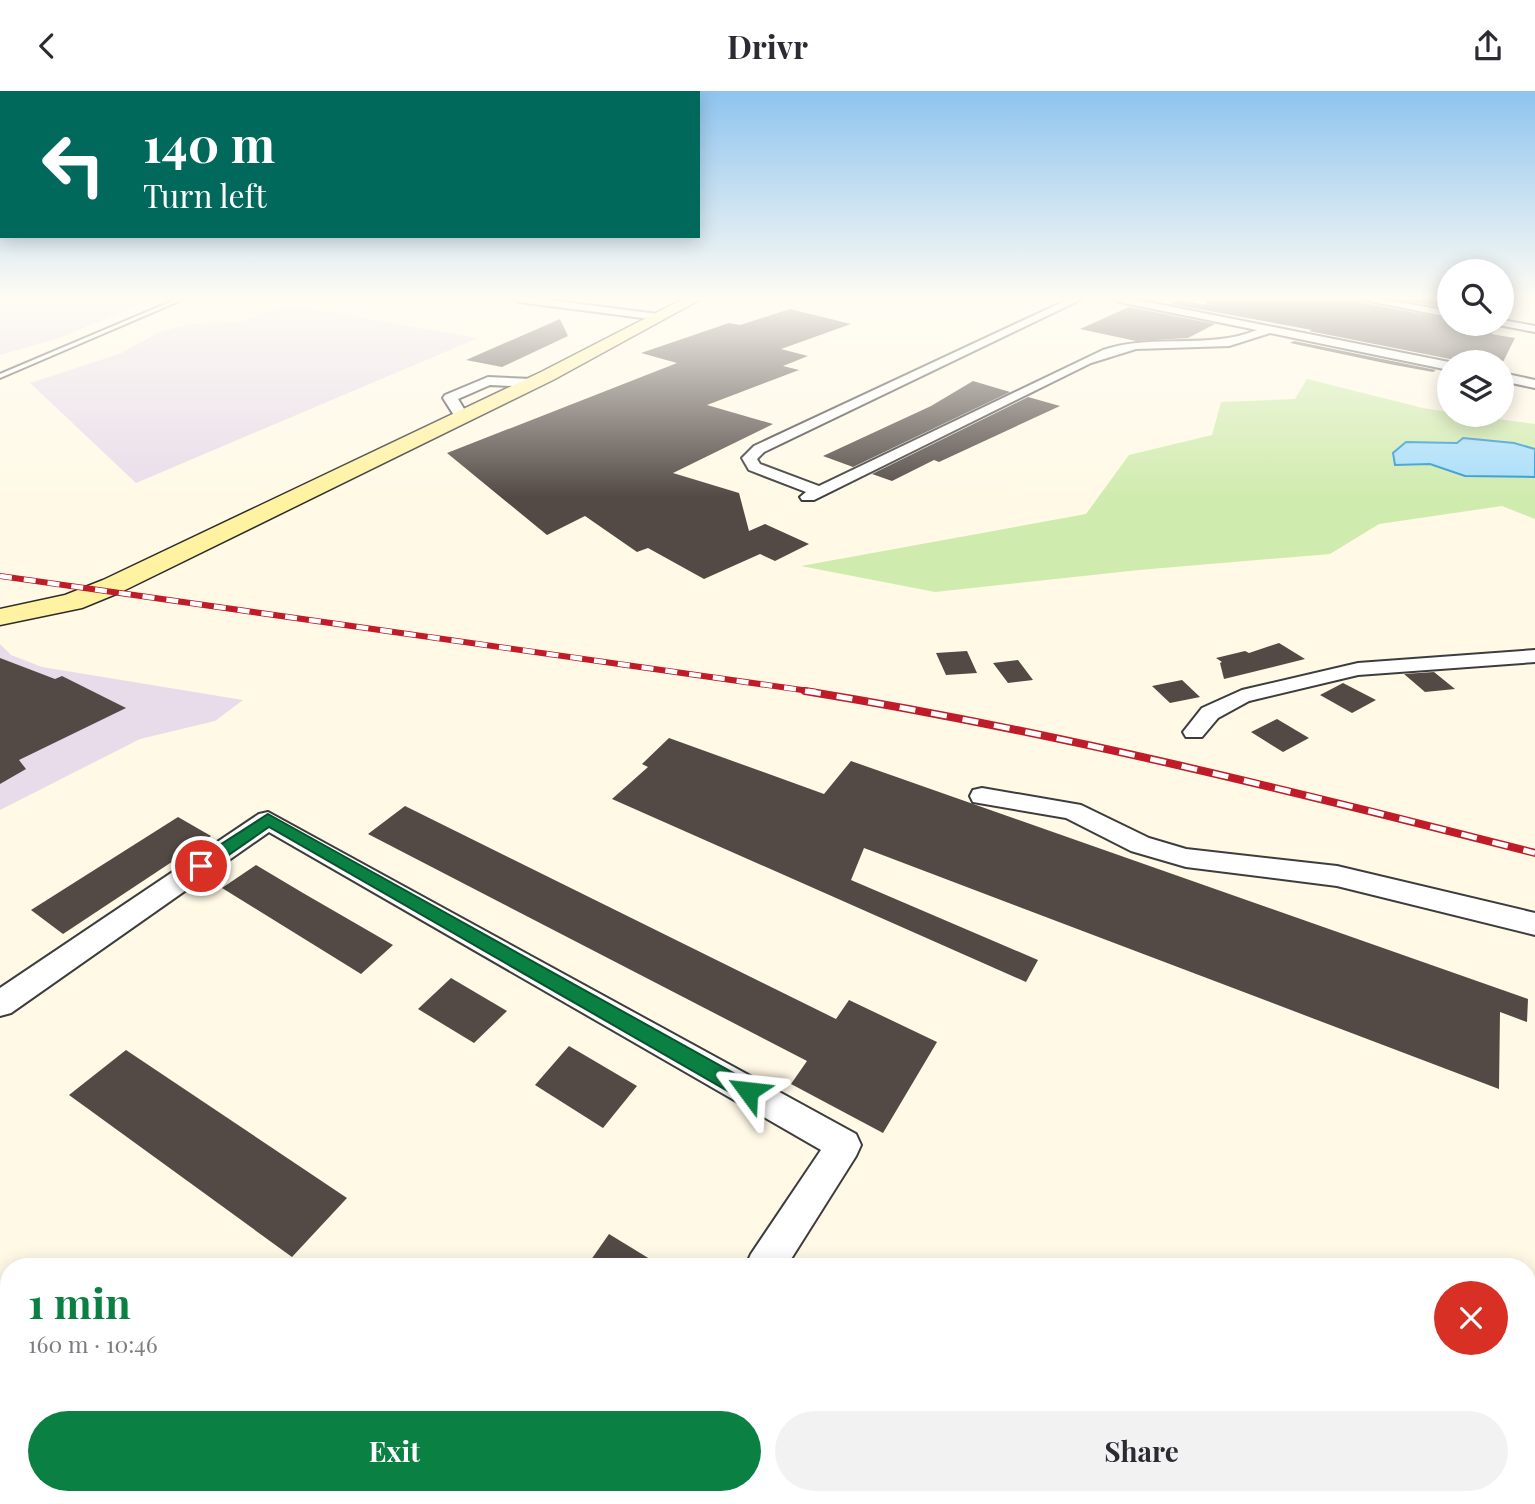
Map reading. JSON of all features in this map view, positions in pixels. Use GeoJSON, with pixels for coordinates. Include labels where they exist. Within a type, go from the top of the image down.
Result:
{"type":"FeatureCollection","features":[{"type":"Feature","properties":{"kind":"main road"},"geometry":{"type":"LineString","coordinates":[[0,617],[72,602],[112,586],[567,365]]}},
{"type":"Feature","properties":{"kind":"street"},"geometry":{"type":"LineString","coordinates":[[937,365],[759,449],[749,458],[754,467],[813,494],[1001,401],[1082,365]]}},
{"type":"Feature","properties":{"kind":"street"},"geometry":{"type":"LineString","coordinates":[[1514,380],[1535,384]]}},
{"type":"Feature","properties":{"kind":"street"},"geometry":{"type":"LineString","coordinates":[[1194,732],[1210,713],[1242,696],[1358,669],[1535,656]]}},
{"type":"Feature","properties":{"kind":"street"},"geometry":{"type":"LineString","coordinates":[[982,796],[1072,811],[1140,845],[1186,858],[1337,876],[1535,924]]}},
{"type":"Feature","properties":{"kind":"street"},"geometry":{"type":"LineString","coordinates":[[0,1004],[268,820],[844,1145],[770,1258]]}},
{"type":"Feature","properties":{"kind":"lane"},"geometry":{"type":"LineString","coordinates":[[0,376],[26,365]]}},
{"type":"Feature","properties":{"kind":"shaded area"},"geometry":{"type":"Polygon","coordinates":[[[85,365],[414,365],[136,483],[30,383],[85,365]]]}},
{"type":"Feature","properties":{"kind":"shaded area"},"geometry":{"type":"Polygon","coordinates":[[[0,644],[11,655],[42,667],[243,700],[215,721],[140,739],[0,810],[0,644]]]}},
{"type":"Feature","properties":{"kind":"green space"},"geometry":{"type":"Polygon","coordinates":[[[1307,379],[1437,410],[1437,427],[1514,427],[1514,421],[1535,424],[1535,519],[1502,506],[1379,524],[1330,554],[1139,570],[935,592],[801,566],[1086,514],[1129,455],[1212,435],[1221,402],[1295,399],[1307,379]]]}},
{"type":"Feature","properties":{"kind":"water"},"geometry":{"type":"Polygon","coordinates":[[[1463,438],[1514,443],[1535,449],[1535,477],[1465,476],[1430,464],[1395,465],[1393,453],[1406,442],[1457,443],[1463,438]]]}},
{"type":"Feature","properties":{"kind":"building"},"geometry":{"type":"Polygon","coordinates":[[[672,365],[786,365],[783,366],[799,370],[707,405],[773,424],[673,473],[739,493],[749,531],[765,524],[809,544],[775,561],[760,554],[704,579],[648,548],[637,552],[585,516],[547,535],[447,453],[672,365]]]}},
{"type":"Feature","properties":{"kind":"building"},"geometry":{"type":"Polygon","coordinates":[[[1394,365],[1436,370],[1433,372],[1394,365]]]}},
{"type":"Feature","properties":{"kind":"building"},"geometry":{"type":"Polygon","coordinates":[[[973,381],[1010,392],[853,467],[823,456],[931,406],[973,381]]]}},
{"type":"Feature","properties":{"kind":"building"},"geometry":{"type":"Polygon","coordinates":[[[1028,397],[1060,406],[892,481],[872,474],[1028,397]]]}},
{"type":"Feature","properties":{"kind":"building"},"geometry":{"type":"Polygon","coordinates":[[[1279,643],[1305,659],[1224,679],[1220,663],[1222,662],[1216,658],[1245,651],[1249,653],[1279,643]]]}},
{"type":"Feature","properties":{"kind":"building"},"geometry":{"type":"Polygon","coordinates":[[[967,651],[977,673],[946,675],[936,653],[967,651]]]}},
{"type":"Feature","properties":{"kind":"building"},"geometry":{"type":"Polygon","coordinates":[[[0,658],[55,679],[62,676],[126,708],[19,760],[26,769],[0,784],[0,658]]]}},
{"type":"Feature","properties":{"kind":"building"},"geometry":{"type":"Polygon","coordinates":[[[1018,660],[1033,680],[1008,683],[993,663],[1018,660]]]}},
{"type":"Feature","properties":{"kind":"building"},"geometry":{"type":"Polygon","coordinates":[[[1434,672],[1455,689],[1425,692],[1404,674],[1434,672]]]}},
{"type":"Feature","properties":{"kind":"building"},"geometry":{"type":"Polygon","coordinates":[[[1182,680],[1200,697],[1170,703],[1152,686],[1182,680]]]}},
{"type":"Feature","properties":{"kind":"building"},"geometry":{"type":"Polygon","coordinates":[[[1343,683],[1376,700],[1352,713],[1320,695],[1343,683]]]}},
{"type":"Feature","properties":{"kind":"building"},"geometry":{"type":"Polygon","coordinates":[[[1277,719],[1309,738],[1283,752],[1251,732],[1277,719]]]}},
{"type":"Feature","properties":{"kind":"building"},"geometry":{"type":"Polygon","coordinates":[[[669,738],[824,794],[851,761],[1528,999],[1527,1022],[1500,1012],[1499,1089],[864,848],[851,880],[1038,960],[1026,982],[612,799],[648,767],[642,764],[669,738]]]}},
{"type":"Feature","properties":{"kind":"building"},"geometry":{"type":"Polygon","coordinates":[[[405,806],[836,1019],[849,1000],[937,1042],[883,1133],[791,1084],[807,1061],[368,834],[405,806]]]}},
{"type":"Feature","properties":{"kind":"building"},"geometry":{"type":"Polygon","coordinates":[[[178,817],[211,836],[63,934],[31,910],[178,817]]]}},
{"type":"Feature","properties":{"kind":"building"},"geometry":{"type":"Polygon","coordinates":[[[256,865],[393,945],[361,974],[222,888],[256,865]]]}},
{"type":"Feature","properties":{"kind":"building"},"geometry":{"type":"Polygon","coordinates":[[[451,978],[507,1011],[474,1043],[418,1009],[451,978]]]}},
{"type":"Feature","properties":{"kind":"building"},"geometry":{"type":"Polygon","coordinates":[[[569,1046],[637,1086],[603,1128],[535,1085],[569,1046]]]}},
{"type":"Feature","properties":{"kind":"building"},"geometry":{"type":"Polygon","coordinates":[[[126,1050],[347,1198],[292,1257],[69,1095],[126,1050]]]}},
{"type":"Feature","properties":{"kind":"building"},"geometry":{"type":"Polygon","coordinates":[[[609,1234],[648,1258],[592,1258],[609,1234]]]}},
{"type":"Feature","properties":{"kind":"railway"},"geometry":{"type":"LineString","coordinates":[[0,576],[816,692]]}},
{"type":"Feature","properties":{"kind":"railway"},"geometry":{"type":"LineString","coordinates":[[805,691],[1081,743],[1535,853]]}},
{"type":"Feature","properties":{"kind":"route"},"geometry":{"type":"LineString","coordinates":[[201,866],[268,820],[748,1091]]}}]}
